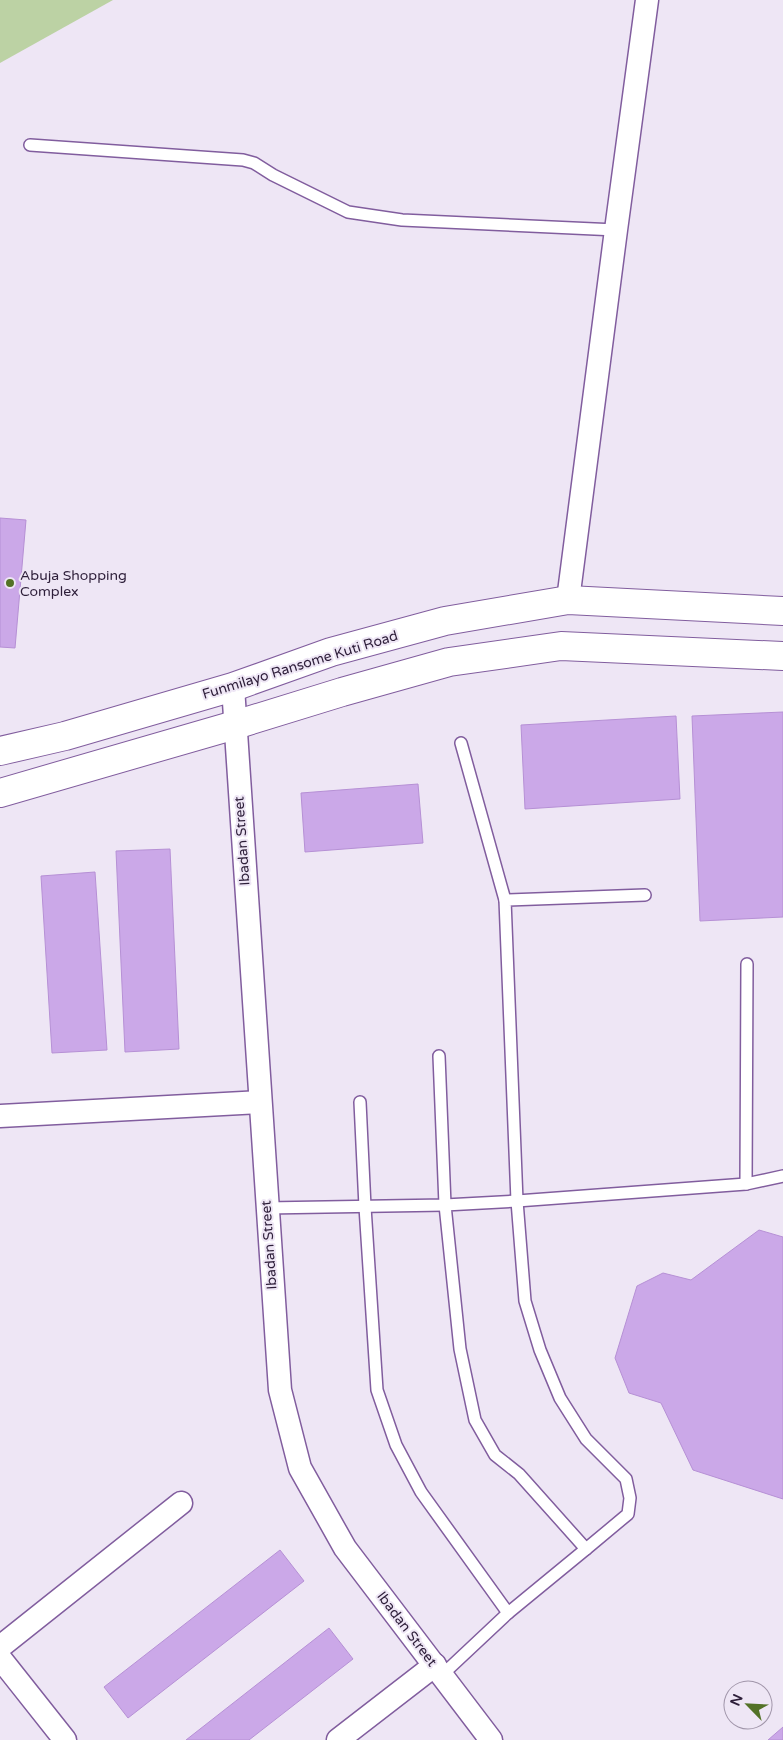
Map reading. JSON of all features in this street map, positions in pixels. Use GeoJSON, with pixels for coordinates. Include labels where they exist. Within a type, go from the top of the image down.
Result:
{"type":"FeatureCollection","features":[{"type":"Feature","properties":{"kind":"street"},"geometry":{"type":"LineString","coordinates":[[568,600],[648,0]]}},
{"type":"Feature","properties":{"kind":"street","name":"Funmilayo Ransome Kuti Road"},"geometry":{"type":"LineString","coordinates":[[0,751],[65,736],[233,687],[331,652],[446,621],[568,600],[783,611]]}},
{"type":"Feature","properties":{"kind":"street"},"geometry":{"type":"LineString","coordinates":[[0,793],[449,662],[561,646],[783,656]]}},
{"type":"Feature","properties":{"kind":"street","name":"Ibadan Street"},"geometry":{"type":"LineString","coordinates":[[233,687],[266,1208],[280,1390],[300,1468],[345,1548],[491,1740]]}},
{"type":"Feature","properties":{"kind":"street"},"geometry":{"type":"LineString","coordinates":[[0,1116],[260,1102]]}},
{"type":"Feature","properties":{"kind":"street"},"geometry":{"type":"LineString","coordinates":[[0,1647],[181,1503]]}},
{"type":"Feature","properties":{"kind":"street"},"geometry":{"type":"LineString","coordinates":[[0,1658],[65,1740]]}},
{"type":"Feature","properties":{"kind":"street"},"geometry":{"type":"LineString","coordinates":[[338,1740],[438,1670]]}},
{"type":"Feature","properties":{"kind":"lane"},"geometry":{"type":"LineString","coordinates":[[30,144],[243,160],[254,163],[273,175],[348,212],[402,220],[616,230]]}},
{"type":"Feature","properties":{"kind":"lane"},"geometry":{"type":"LineString","coordinates":[[438,1670],[628,1514],[630,1498],[626,1479],[586,1439],[565,1406],[540,1350],[525,1301],[517,1201],[505,900],[461,743]]}},
{"type":"Feature","properties":{"kind":"lane"},"geometry":{"type":"LineString","coordinates":[[505,900],[645,896]]}},
{"type":"Feature","properties":{"kind":"lane"},"geometry":{"type":"LineString","coordinates":[[746,1184],[747,964]]}},
{"type":"Feature","properties":{"kind":"lane"},"geometry":{"type":"LineString","coordinates":[[439,1056],[445,1205],[460,1349],[474,1420],[496,1455],[519,1474],[586,1549]]}},
{"type":"Feature","properties":{"kind":"lane"},"geometry":{"type":"LineString","coordinates":[[360,1102],[364,1207],[378,1390],[396,1445],[421,1492],[508,1613]]}},
{"type":"Feature","properties":{"kind":"lane"},"geometry":{"type":"LineString","coordinates":[[266,1208],[445,1205],[517,1201],[746,1184],[783,1176]]}},
{"type":"Feature","properties":{"kind":"green space"},"geometry":{"type":"Polygon","coordinates":[[[0,0],[113,0],[0,63],[0,0]]]}},
{"type":"Feature","properties":{"kind":"building","name":"Abuja Shopping Complex"},"geometry":{"type":"Polygon","coordinates":[[[0,518],[26,520],[15,648],[0,647],[0,518]]]}},
{"type":"Feature","properties":{"kind":"building"},"geometry":{"type":"Polygon","coordinates":[[[783,712],[783,917],[700,921],[692,716],[783,712]]]}},
{"type":"Feature","properties":{"kind":"building"},"geometry":{"type":"Polygon","coordinates":[[[676,716],[680,799],[525,809],[521,725],[676,716]]]}},
{"type":"Feature","properties":{"kind":"building"},"geometry":{"type":"Polygon","coordinates":[[[418,784],[423,843],[305,852],[301,793],[418,784]]]}},
{"type":"Feature","properties":{"kind":"building"},"geometry":{"type":"Polygon","coordinates":[[[170,849],[179,1049],[125,1052],[116,851],[170,849]]]}},
{"type":"Feature","properties":{"kind":"building"},"geometry":{"type":"Polygon","coordinates":[[[95,872],[107,1050],[52,1053],[41,876],[95,872]]]}},
{"type":"Feature","properties":{"kind":"building"},"geometry":{"type":"Polygon","coordinates":[[[759,1230],[783,1237],[783,1499],[693,1470],[661,1403],[629,1393],[615,1358],[637,1286],[663,1273],[691,1280],[759,1230]]]}},
{"type":"Feature","properties":{"kind":"building"},"geometry":{"type":"Polygon","coordinates":[[[280,1550],[304,1581],[128,1718],[104,1687],[280,1550]]]}},
{"type":"Feature","properties":{"kind":"building"},"geometry":{"type":"Polygon","coordinates":[[[329,1628],[353,1659],[249,1740],[186,1740],[329,1628]]]}},
{"type":"Feature","properties":{"kind":"building"},"geometry":{"type":"Polygon","coordinates":[[[783,1727],[783,1740],[768,1740],[783,1727]]]}},
{"type":"Feature","properties":{"kind":"place","name":"Abuja Shopping Complex"},"geometry":{"type":"Point","coordinates":[10,583]}}]}
